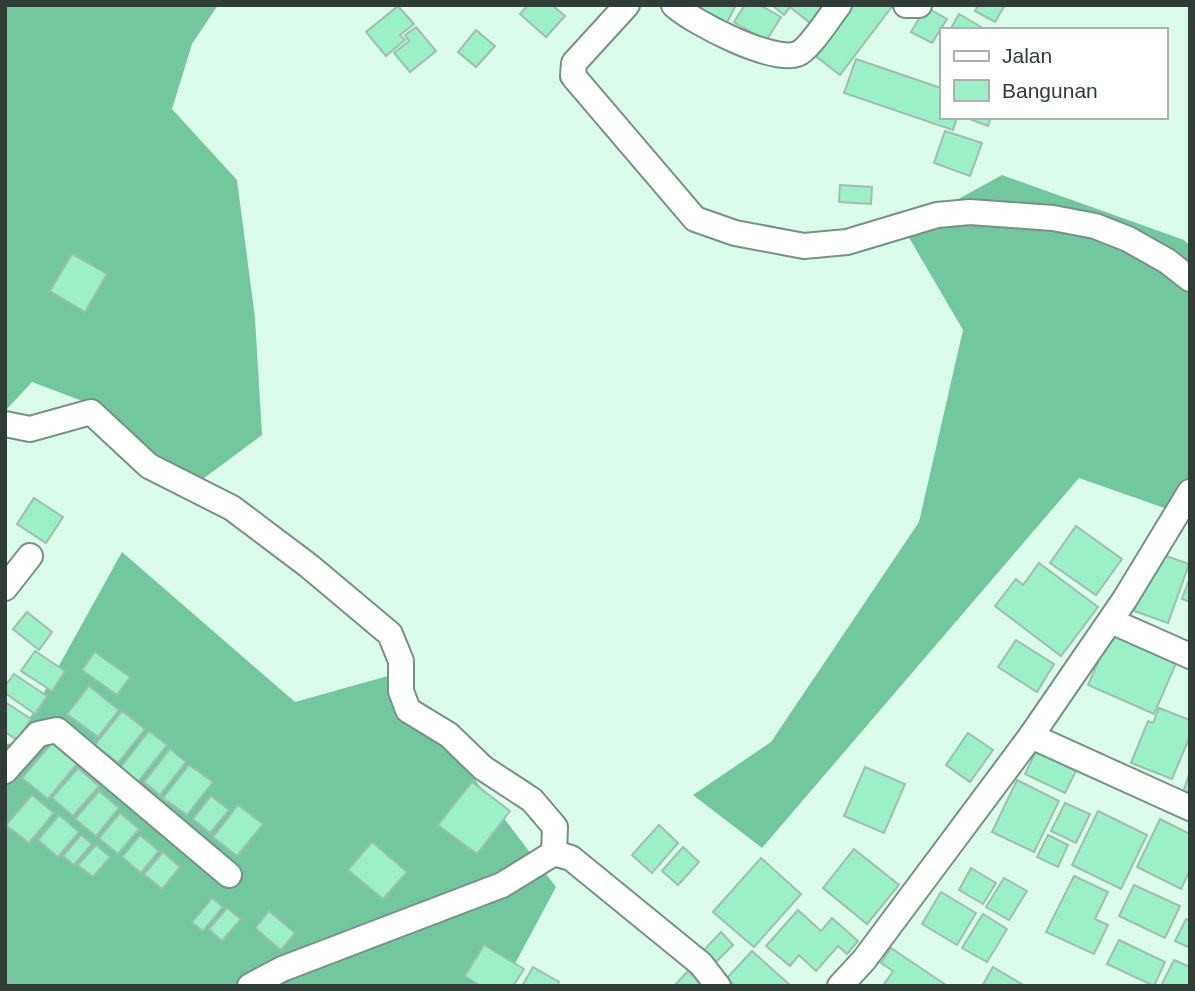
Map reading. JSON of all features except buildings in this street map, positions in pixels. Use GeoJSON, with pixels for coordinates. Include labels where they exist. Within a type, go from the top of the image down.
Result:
{"type":"FeatureCollection","features":[{"type":"Feature","properties":{"kind":"street"},"geometry":{"type":"LineString","coordinates":[[627,5],[573,63],[573,76],[695,219],[758,239],[804,246],[847,242],[937,215],[970,212],[1053,218],[1095,226],[1128,239],[1190,279]]}},
{"type":"Feature","properties":{"kind":"street"},"geometry":{"type":"LineString","coordinates":[[674,5],[688,18],[721,35],[789,56],[803,51],[839,5]]}},
{"type":"Feature","properties":{"kind":"street"},"geometry":{"type":"LineString","coordinates":[[906,5],[919,5]]}},
{"type":"Feature","properties":{"kind":"street"},"geometry":{"type":"LineString","coordinates":[[5,424],[30,429],[91,412],[149,466],[232,508],[309,566],[390,634],[401,661],[401,691],[408,710],[449,735],[483,768],[532,800],[555,827],[554,853]]}},
{"type":"Feature","properties":{"kind":"street"},"geometry":{"type":"LineString","coordinates":[[840,986],[864,960],[1031,736],[1111,621],[1190,492]]}},
{"type":"Feature","properties":{"kind":"street"},"geometry":{"type":"LineString","coordinates":[[5,588],[30,556]]}},
{"type":"Feature","properties":{"kind":"street"},"geometry":{"type":"LineString","coordinates":[[1111,621],[1190,656]]}},
{"type":"Feature","properties":{"kind":"street"},"geometry":{"type":"LineString","coordinates":[[5,771],[38,734],[57,730],[229,875]]}},
{"type":"Feature","properties":{"kind":"street"},"geometry":{"type":"LineString","coordinates":[[1031,736],[1190,808]]}},
{"type":"Feature","properties":{"kind":"street"},"geometry":{"type":"LineString","coordinates":[[250,986],[282,969],[502,885],[554,853],[571,858],[701,964],[718,986]]}},
{"type":"Feature","properties":{"kind":"green space"},"geometry":{"type":"Polygon","coordinates":[[[5,5],[218,5],[192,44],[172,109],[237,180],[255,318],[262,435],[184,493],[98,407],[32,382],[5,411],[5,5]]]}},
{"type":"Feature","properties":{"kind":"green space"},"geometry":{"type":"Polygon","coordinates":[[[1002,175],[1184,240],[1190,246],[1190,517],[1079,478],[762,848],[693,795],[771,742],[919,522],[963,330],[904,229],[1002,175]]]}},
{"type":"Feature","properties":{"kind":"green space"},"geometry":{"type":"Polygon","coordinates":[[[122,552],[295,702],[395,674],[556,887],[503,986],[5,986],[5,744],[16,743],[122,552]]]}}]}
